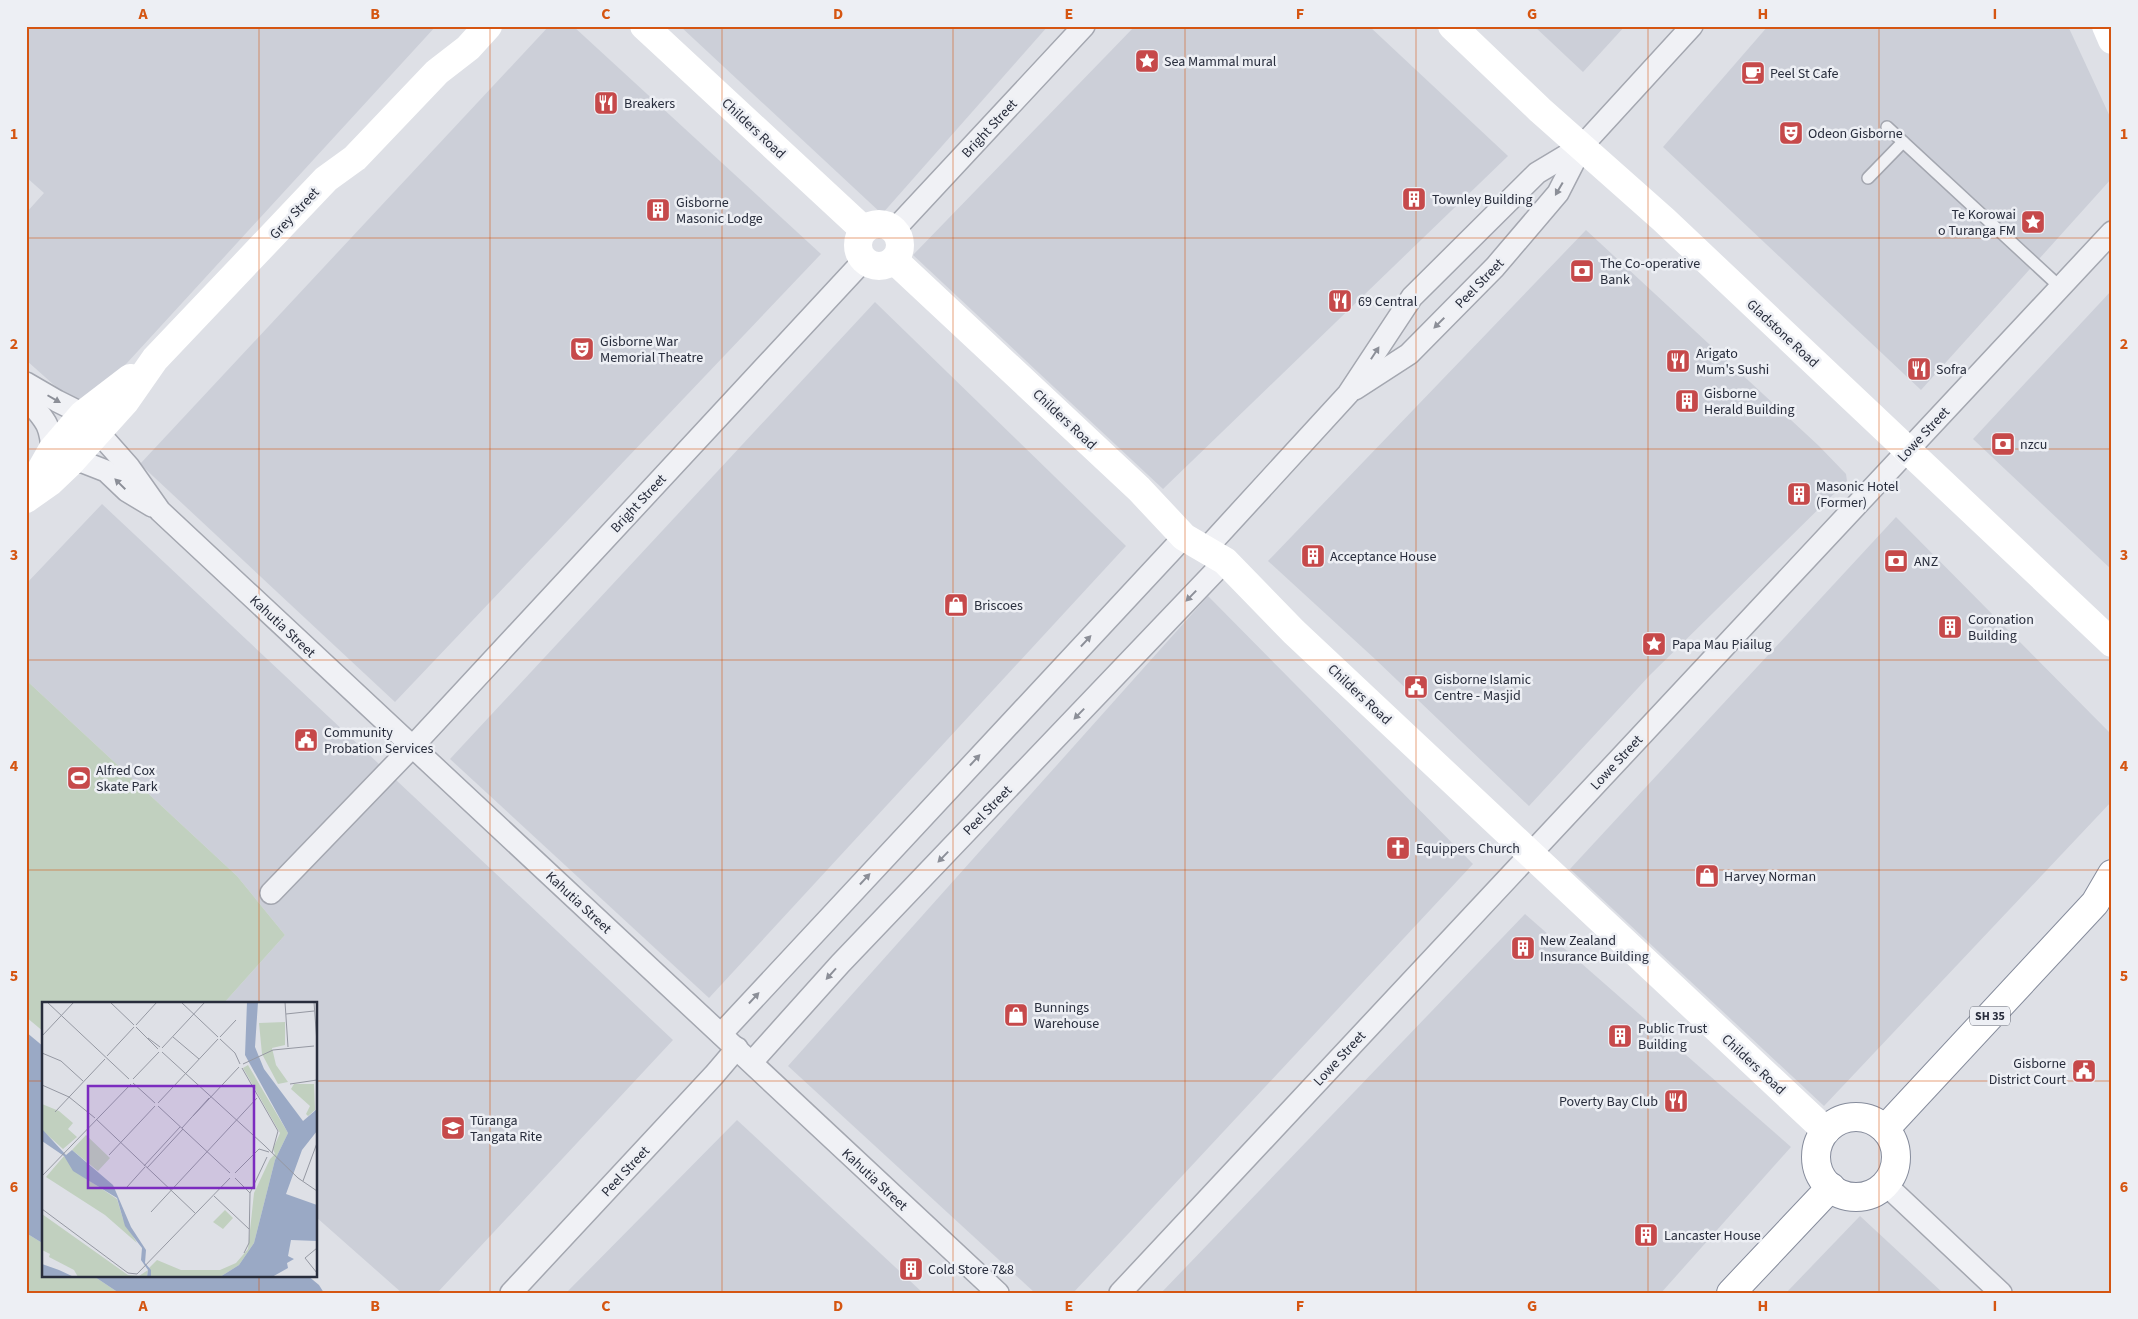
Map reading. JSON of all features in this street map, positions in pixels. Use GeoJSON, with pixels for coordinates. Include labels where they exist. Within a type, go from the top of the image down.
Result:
{"type":"FeatureCollection","features":[{"type":"Feature","properties":{"kind":"main road","name":"Grey Street"},"geometry":{"type":"LineString","coordinates":[[437,72],[468,26]]}},
{"type":"Feature","properties":{"kind":"main road","name":"Grey Street"},"geometry":{"type":"LineString","coordinates":[[26,498],[91,423],[156,359],[326,179],[355,158],[437,72],[468,48],[488,26]]}},
{"type":"Feature","properties":{"kind":"main road","name":"Childers Road"},"geometry":{"type":"LineString","coordinates":[[644,26],[864,230]]}},
{"type":"Feature","properties":{"kind":"main road","name":"Gladstone Road"},"geometry":{"type":"LineString","coordinates":[[1452,26],[1540,110],[1651,208],[2112,643]]}},
{"type":"Feature","properties":{"kind":"main road"},"geometry":{"type":"LineString","coordinates":[[2106,26],[2112,40]]}},
{"type":"Feature","properties":{"kind":"main road"},"geometry":{"type":"LineString","coordinates":[[879,223],[887,225],[899,237],[899,253],[888,265],[879,267],[871,265],[859,253],[859,237],[864,230],[870,225],[879,223]]}},
{"type":"Feature","properties":{"kind":"main road","name":"Childers Road"},"geometry":{"type":"LineString","coordinates":[[894,260],[1826,1131]]}},
{"type":"Feature","properties":{"kind":"main road","name":"SH 35"},"geometry":{"type":"LineString","coordinates":[[1885,1129],[2103,897],[2112,874]]}},
{"type":"Feature","properties":{"kind":"main road"},"geometry":{"type":"LineString","coordinates":[[1855,1117],[1866,1118],[1885,1129],[1891,1137],[1896,1157],[1895,1167],[1885,1184],[1876,1192],[1864,1196],[1841,1193],[1831,1187],[1824,1180],[1817,1160],[1820,1140],[1826,1131],[1844,1119],[1855,1117]]}},
{"type":"Feature","properties":{"kind":"main road"},"geometry":{"type":"LineString","coordinates":[[1731,1293],[1831,1187]]}},
{"type":"Feature","properties":{"kind":"street","name":"Bright Street"},"geometry":{"type":"LineString","coordinates":[[894,230],[1084,26]]}},
{"type":"Feature","properties":{"kind":"street","name":"Peel Street"},"geometry":{"type":"LineString","coordinates":[[511,1293],[714,1074],[729,1041],[1205,549],[1348,394],[1412,297],[1537,174],[1582,146],[1692,26]]}},
{"type":"Feature","properties":{"kind":"street","name":"Peel Street"},"geometry":{"type":"LineString","coordinates":[[1348,394],[1409,354],[1495,267],[1558,194],[1582,146]]}},
{"type":"Feature","properties":{"kind":"street","name":"Lowe Street"},"geometry":{"type":"LineString","coordinates":[[1120,1293],[2112,232]]}},
{"type":"Feature","properties":{"kind":"street","name":"Bright Street"},"geometry":{"type":"LineString","coordinates":[[271,893],[413,746],[864,260]]}},
{"type":"Feature","properties":{"kind":"street","name":"Kahutia Street"},"geometry":{"type":"LineString","coordinates":[[26,383],[91,423],[129,467],[160,511]]}},
{"type":"Feature","properties":{"kind":"street"},"geometry":{"type":"LineString","coordinates":[[26,397],[51,431],[61,456]]}},
{"type":"Feature","properties":{"kind":"street","name":"Kahutia Street"},"geometry":{"type":"LineString","coordinates":[[61,456],[106,470],[127,491],[160,511],[998,1293]]}},
{"type":"Feature","properties":{"kind":"street","name":"Peel Street"},"geometry":{"type":"LineString","coordinates":[[752,1062],[1205,549]]}},
{"type":"Feature","properties":{"kind":"street"},"geometry":{"type":"LineString","coordinates":[[1885,1184],[2001,1293]]}},
{"type":"Feature","properties":{"kind":"lane"},"geometry":{"type":"LineString","coordinates":[[1888,128],[2060,287]]}},
{"type":"Feature","properties":{"kind":"lane"},"geometry":{"type":"LineString","coordinates":[[1868,178],[1903,142]]}},
{"type":"Feature","properties":{"kind":"shaded area"},"geometry":{"type":"Polygon","coordinates":[[[26,26],[436,26],[83,411],[26,360],[26,213],[44,193],[26,177],[26,26]]]}},
{"type":"Feature","properties":{"kind":"shaded area"},"geometry":{"type":"Polygon","coordinates":[[[549,26],[573,26],[821,254],[395,702],[140,464],[549,26]]]}},
{"type":"Feature","properties":{"kind":"shaded area"},"geometry":{"type":"Polygon","coordinates":[[[680,26],[1048,26],[882,214],[680,26]]]}},
{"type":"Feature","properties":{"kind":"shaded area"},"geometry":{"type":"Polygon","coordinates":[[[1135,26],[1369,26],[1508,156],[1163,489],[913,255],[1135,26]]]}},
{"type":"Feature","properties":{"kind":"shaded area"},"geometry":{"type":"Polygon","coordinates":[[[1534,26],[1625,26],[1583,72],[1534,26]]]}},
{"type":"Feature","properties":{"kind":"shaded area"},"geometry":{"type":"Polygon","coordinates":[[[1768,26],[2068,26],[2112,121],[2112,178],[1921,390],[1663,147],[1768,26]]]}},
{"type":"Feature","properties":{"kind":"shaded area"},"geometry":{"type":"Polygon","coordinates":[[[1586,230],[1819,446],[1846,474],[1847,481],[1650,675],[1529,806],[1375,659],[1268,561],[1586,230]]]}},
{"type":"Feature","properties":{"kind":"shaded area"},"geometry":{"type":"Polygon","coordinates":[[[2112,290],[2112,570],[1973,439],[2112,290]]]}},
{"type":"Feature","properties":{"kind":"shaded area"},"geometry":{"type":"Polygon","coordinates":[[[875,302],[1126,546],[709,998],[450,759],[875,302]]]}},
{"type":"Feature","properties":{"kind":"shaded area"},"geometry":{"type":"Polygon","coordinates":[[[102,504],[673,1040],[437,1293],[402,1293],[318,1219],[318,1002],[225,1002],[285,935],[237,876],[26,680],[26,584],[102,504]]]}},
{"type":"Feature","properties":{"kind":"shaded area"},"geometry":{"type":"Polygon","coordinates":[[[1896,517],[2112,735],[2112,801],[1824,1106],[1570,869],[1896,517]]]}},
{"type":"Feature","properties":{"kind":"shaded area"},"geometry":{"type":"Polygon","coordinates":[[[1208,596],[1473,864],[1073,1293],[1035,1293],[788,1066],[1208,596]]]}},
{"type":"Feature","properties":{"kind":"shaded area"},"geometry":{"type":"Polygon","coordinates":[[[1525,914],[1791,1147],[1661,1293],[1161,1293],[1525,914]]]}},
{"type":"Feature","properties":{"kind":"shaded area"},"geometry":{"type":"Polygon","coordinates":[[[737,1120],[923,1293],[566,1293],[737,1120]]]}},
{"type":"Feature","properties":{"kind":"shaded area"},"geometry":{"type":"Polygon","coordinates":[[[1860,1216],[1943,1293],[1786,1293],[1860,1216]]]}},
{"type":"Feature","properties":{"kind":"green space","name":"Alfred Cox Skate Park"},"geometry":{"type":"Polygon","coordinates":[[[26,680],[237,876],[285,935],[225,1002],[42,1002],[42,1030],[26,1017],[26,680]]]}},
{"type":"Feature","properties":{"kind":"green space"},"geometry":{"type":"Polygon","coordinates":[[[26,1233],[42,1243],[42,1276],[94,1276],[119,1293],[26,1293],[26,1233]]]}},
{"type":"Feature","properties":{"kind":"water"},"geometry":{"type":"Polygon","coordinates":[[[26,1032],[42,1045],[42,1243],[26,1233],[26,1032]]]}},
{"type":"Feature","properties":{"kind":"water"},"geometry":{"type":"Polygon","coordinates":[[[94,1276],[308,1276],[319,1285],[324,1293],[119,1293],[94,1276]]]}},
{"type":"Feature","properties":{"kind":"place","name":"Sea Mammal mural"},"geometry":{"type":"Point","coordinates":[1147,61]}},
{"type":"Feature","properties":{"kind":"place","name":"Peel St Cafe"},"geometry":{"type":"Point","coordinates":[1753,73]}},
{"type":"Feature","properties":{"kind":"place","name":"Breakers"},"geometry":{"type":"Point","coordinates":[606,103]}},
{"type":"Feature","properties":{"kind":"place","name":"Odeon Gisborne"},"geometry":{"type":"Point","coordinates":[1791,133]}},
{"type":"Feature","properties":{"kind":"place","name":"Townley Building"},"geometry":{"type":"Point","coordinates":[1414,199]}},
{"type":"Feature","properties":{"kind":"place","name":"Gisborne Masonic Lodge"},"geometry":{"type":"Point","coordinates":[658,210]}},
{"type":"Feature","properties":{"kind":"place","name":"Te Korowai o Turanga FM"},"geometry":{"type":"Point","coordinates":[2033,222]}},
{"type":"Feature","properties":{"kind":"place","name":"The Co-operative Bank"},"geometry":{"type":"Point","coordinates":[1582,271]}},
{"type":"Feature","properties":{"kind":"place","name":"69 Central"},"geometry":{"type":"Point","coordinates":[1340,301]}},
{"type":"Feature","properties":{"kind":"place","name":"Gisborne War Memorial Theatre"},"geometry":{"type":"Point","coordinates":[582,349]}},
{"type":"Feature","properties":{"kind":"place","name":"Arigato Mum's Sushi"},"geometry":{"type":"Point","coordinates":[1678,361]}},
{"type":"Feature","properties":{"kind":"place","name":"Sofra"},"geometry":{"type":"Point","coordinates":[1919,369]}},
{"type":"Feature","properties":{"kind":"place","name":"Gisborne Herald Building"},"geometry":{"type":"Point","coordinates":[1687,401]}},
{"type":"Feature","properties":{"kind":"place","name":"nzcu"},"geometry":{"type":"Point","coordinates":[2003,444]}},
{"type":"Feature","properties":{"kind":"place","name":"Masonic Hotel (Former)"},"geometry":{"type":"Point","coordinates":[1799,494]}},
{"type":"Feature","properties":{"kind":"place","name":"Acceptance House"},"geometry":{"type":"Point","coordinates":[1313,556]}},
{"type":"Feature","properties":{"kind":"place","name":"ANZ"},"geometry":{"type":"Point","coordinates":[1896,561]}},
{"type":"Feature","properties":{"kind":"place","name":"Briscoes"},"geometry":{"type":"Point","coordinates":[956,605]}},
{"type":"Feature","properties":{"kind":"place","name":"Coronation Building"},"geometry":{"type":"Point","coordinates":[1950,627]}},
{"type":"Feature","properties":{"kind":"place","name":"Papa Mau Piailug"},"geometry":{"type":"Point","coordinates":[1654,644]}},
{"type":"Feature","properties":{"kind":"place","name":"Gisborne Islamic Centre - Masjid"},"geometry":{"type":"Point","coordinates":[1416,687]}},
{"type":"Feature","properties":{"kind":"place","name":"Community Probation Services"},"geometry":{"type":"Point","coordinates":[306,740]}},
{"type":"Feature","properties":{"kind":"place","name":"Alfred Cox Skate Park"},"geometry":{"type":"Point","coordinates":[79,778]}},
{"type":"Feature","properties":{"kind":"place","name":"Equippers Church"},"geometry":{"type":"Point","coordinates":[1398,848]}},
{"type":"Feature","properties":{"kind":"place","name":"Harvey Norman"},"geometry":{"type":"Point","coordinates":[1707,876]}},
{"type":"Feature","properties":{"kind":"place","name":"New Zealand Insurance Building"},"geometry":{"type":"Point","coordinates":[1523,948]}},
{"type":"Feature","properties":{"kind":"place","name":"Bunnings Warehouse"},"geometry":{"type":"Point","coordinates":[1016,1015]}},
{"type":"Feature","properties":{"kind":"place","name":"Public Trust Building"},"geometry":{"type":"Point","coordinates":[1620,1036]}},
{"type":"Feature","properties":{"kind":"place","name":"Gisborne District Court"},"geometry":{"type":"Point","coordinates":[2084,1071]}},
{"type":"Feature","properties":{"kind":"place","name":"Poverty Bay Club"},"geometry":{"type":"Point","coordinates":[1676,1101]}},
{"type":"Feature","properties":{"kind":"place","name":"Tūranga Tangata Rite"},"geometry":{"type":"Point","coordinates":[453,1128]}},
{"type":"Feature","properties":{"kind":"place","name":"Lancaster House"},"geometry":{"type":"Point","coordinates":[1646,1235]}},
{"type":"Feature","properties":{"kind":"place","name":"Cold Store 7&8"},"geometry":{"type":"Point","coordinates":[911,1269]}}]}
